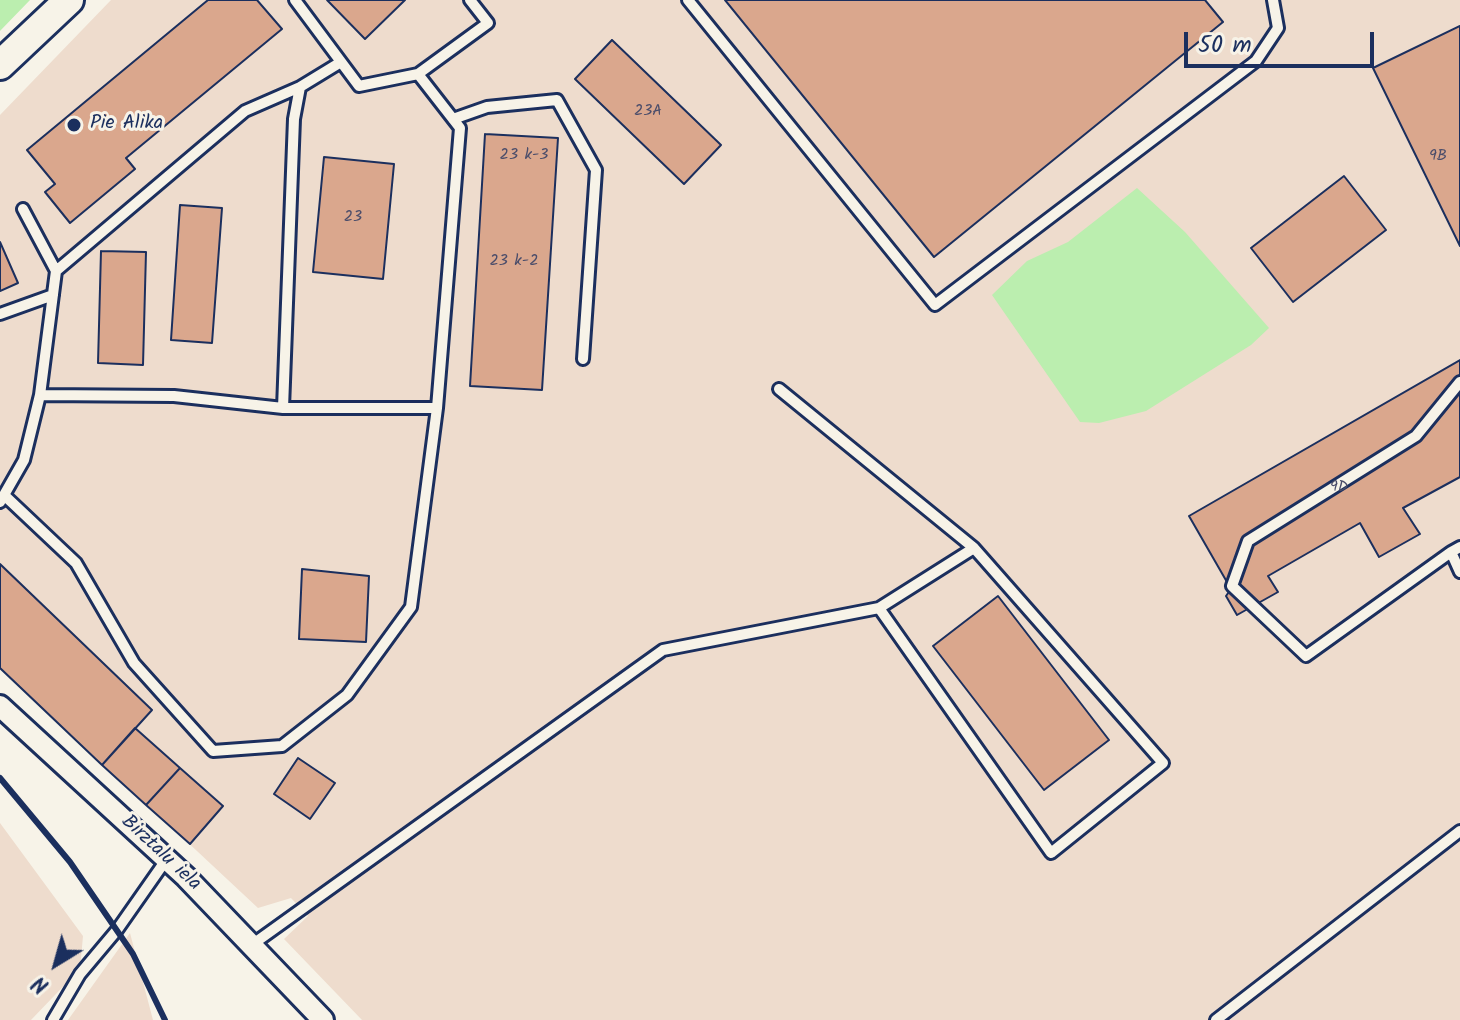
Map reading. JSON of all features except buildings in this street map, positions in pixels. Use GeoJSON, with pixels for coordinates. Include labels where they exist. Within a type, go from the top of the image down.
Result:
{"type":"FeatureCollection","features":[{"type":"Feature","properties":{"kind":"main road"},"geometry":{"type":"LineString","coordinates":[[0,65],[69,0]]}},
{"type":"Feature","properties":{"kind":"street","name":"Birztalu iela"},"geometry":{"type":"LineString","coordinates":[[0,706],[253,944],[318,1017]]}},
{"type":"Feature","properties":{"kind":"lane"},"geometry":{"type":"LineString","coordinates":[[295,0],[359,86],[418,74],[488,23],[470,0]]}},
{"type":"Feature","properties":{"kind":"lane"},"geometry":{"type":"LineString","coordinates":[[688,0],[935,305],[1256,61],[1278,28],[1273,0]]}},
{"type":"Feature","properties":{"kind":"lane"},"geometry":{"type":"LineString","coordinates":[[56,271],[245,111],[300,87],[341,62]]}},
{"type":"Feature","properties":{"kind":"lane"},"geometry":{"type":"LineString","coordinates":[[23,209],[56,271],[40,395],[24,460],[2,499],[76,563],[134,663],[213,751],[282,746],[347,695],[411,607],[437,408],[460,128],[418,74]]}},
{"type":"Feature","properties":{"kind":"lane"},"geometry":{"type":"LineString","coordinates":[[283,408],[294,119],[300,87]]}},
{"type":"Feature","properties":{"kind":"lane"},"geometry":{"type":"LineString","coordinates":[[453,119],[487,107],[557,100],[596,170],[583,359]]}},
{"type":"Feature","properties":{"kind":"lane"},"geometry":{"type":"LineString","coordinates":[[0,314],[53,295]]}},
{"type":"Feature","properties":{"kind":"lane"},"geometry":{"type":"LineString","coordinates":[[1460,382],[1416,436],[1248,541],[1232,586],[1306,656],[1456,549],[1460,572]]}},
{"type":"Feature","properties":{"kind":"lane"},"geometry":{"type":"LineString","coordinates":[[779,389],[974,548],[1163,763],[1051,853],[879,608]]}},
{"type":"Feature","properties":{"kind":"lane"},"geometry":{"type":"LineString","coordinates":[[40,395],[174,396],[283,408],[437,408]]}},
{"type":"Feature","properties":{"kind":"lane"},"geometry":{"type":"LineString","coordinates":[[253,944],[663,650],[879,608],[974,548]]}},
{"type":"Feature","properties":{"kind":"lane"},"geometry":{"type":"LineString","coordinates":[[1216,1020],[1460,831]]}},
{"type":"Feature","properties":{"kind":"lane"},"geometry":{"type":"LineString","coordinates":[[53,1020],[80,974],[117,930],[166,860]]}},
{"type":"Feature","properties":{"kind":"shaded area"},"geometry":{"type":"Polygon","coordinates":[[[111,0],[1460,0],[1460,1020],[362,1020],[284,939],[308,916],[291,898],[258,908],[0,667],[0,115],[111,0]]]}},
{"type":"Feature","properties":{"kind":"shaded area"},"geometry":{"type":"Polygon","coordinates":[[[0,823],[83,936],[80,969],[31,1020],[0,1020],[0,823]]]}},
{"type":"Feature","properties":{"kind":"shaded area"},"geometry":{"type":"Polygon","coordinates":[[[130,933],[153,1020],[68,1020],[130,933]]]}},
{"type":"Feature","properties":{"kind":"green space"},"geometry":{"type":"Polygon","coordinates":[[[0,0],[30,0],[0,31],[0,0]]]}},
{"type":"Feature","properties":{"kind":"green space"},"geometry":{"type":"Polygon","coordinates":[[[1137,188],[1185,232],[1269,328],[1251,345],[1146,411],[1099,423],[1080,422],[992,295],[1027,261],[1068,242],[1137,188]]]}},
{"type":"Feature","properties":{"kind":"railway"},"geometry":{"type":"LineString","coordinates":[[0,778],[70,862],[133,954],[165,1020]]}},
{"type":"Feature","properties":{"kind":"place","name":"Pie Alika"},"geometry":{"type":"Point","coordinates":[74,125]}}]}
